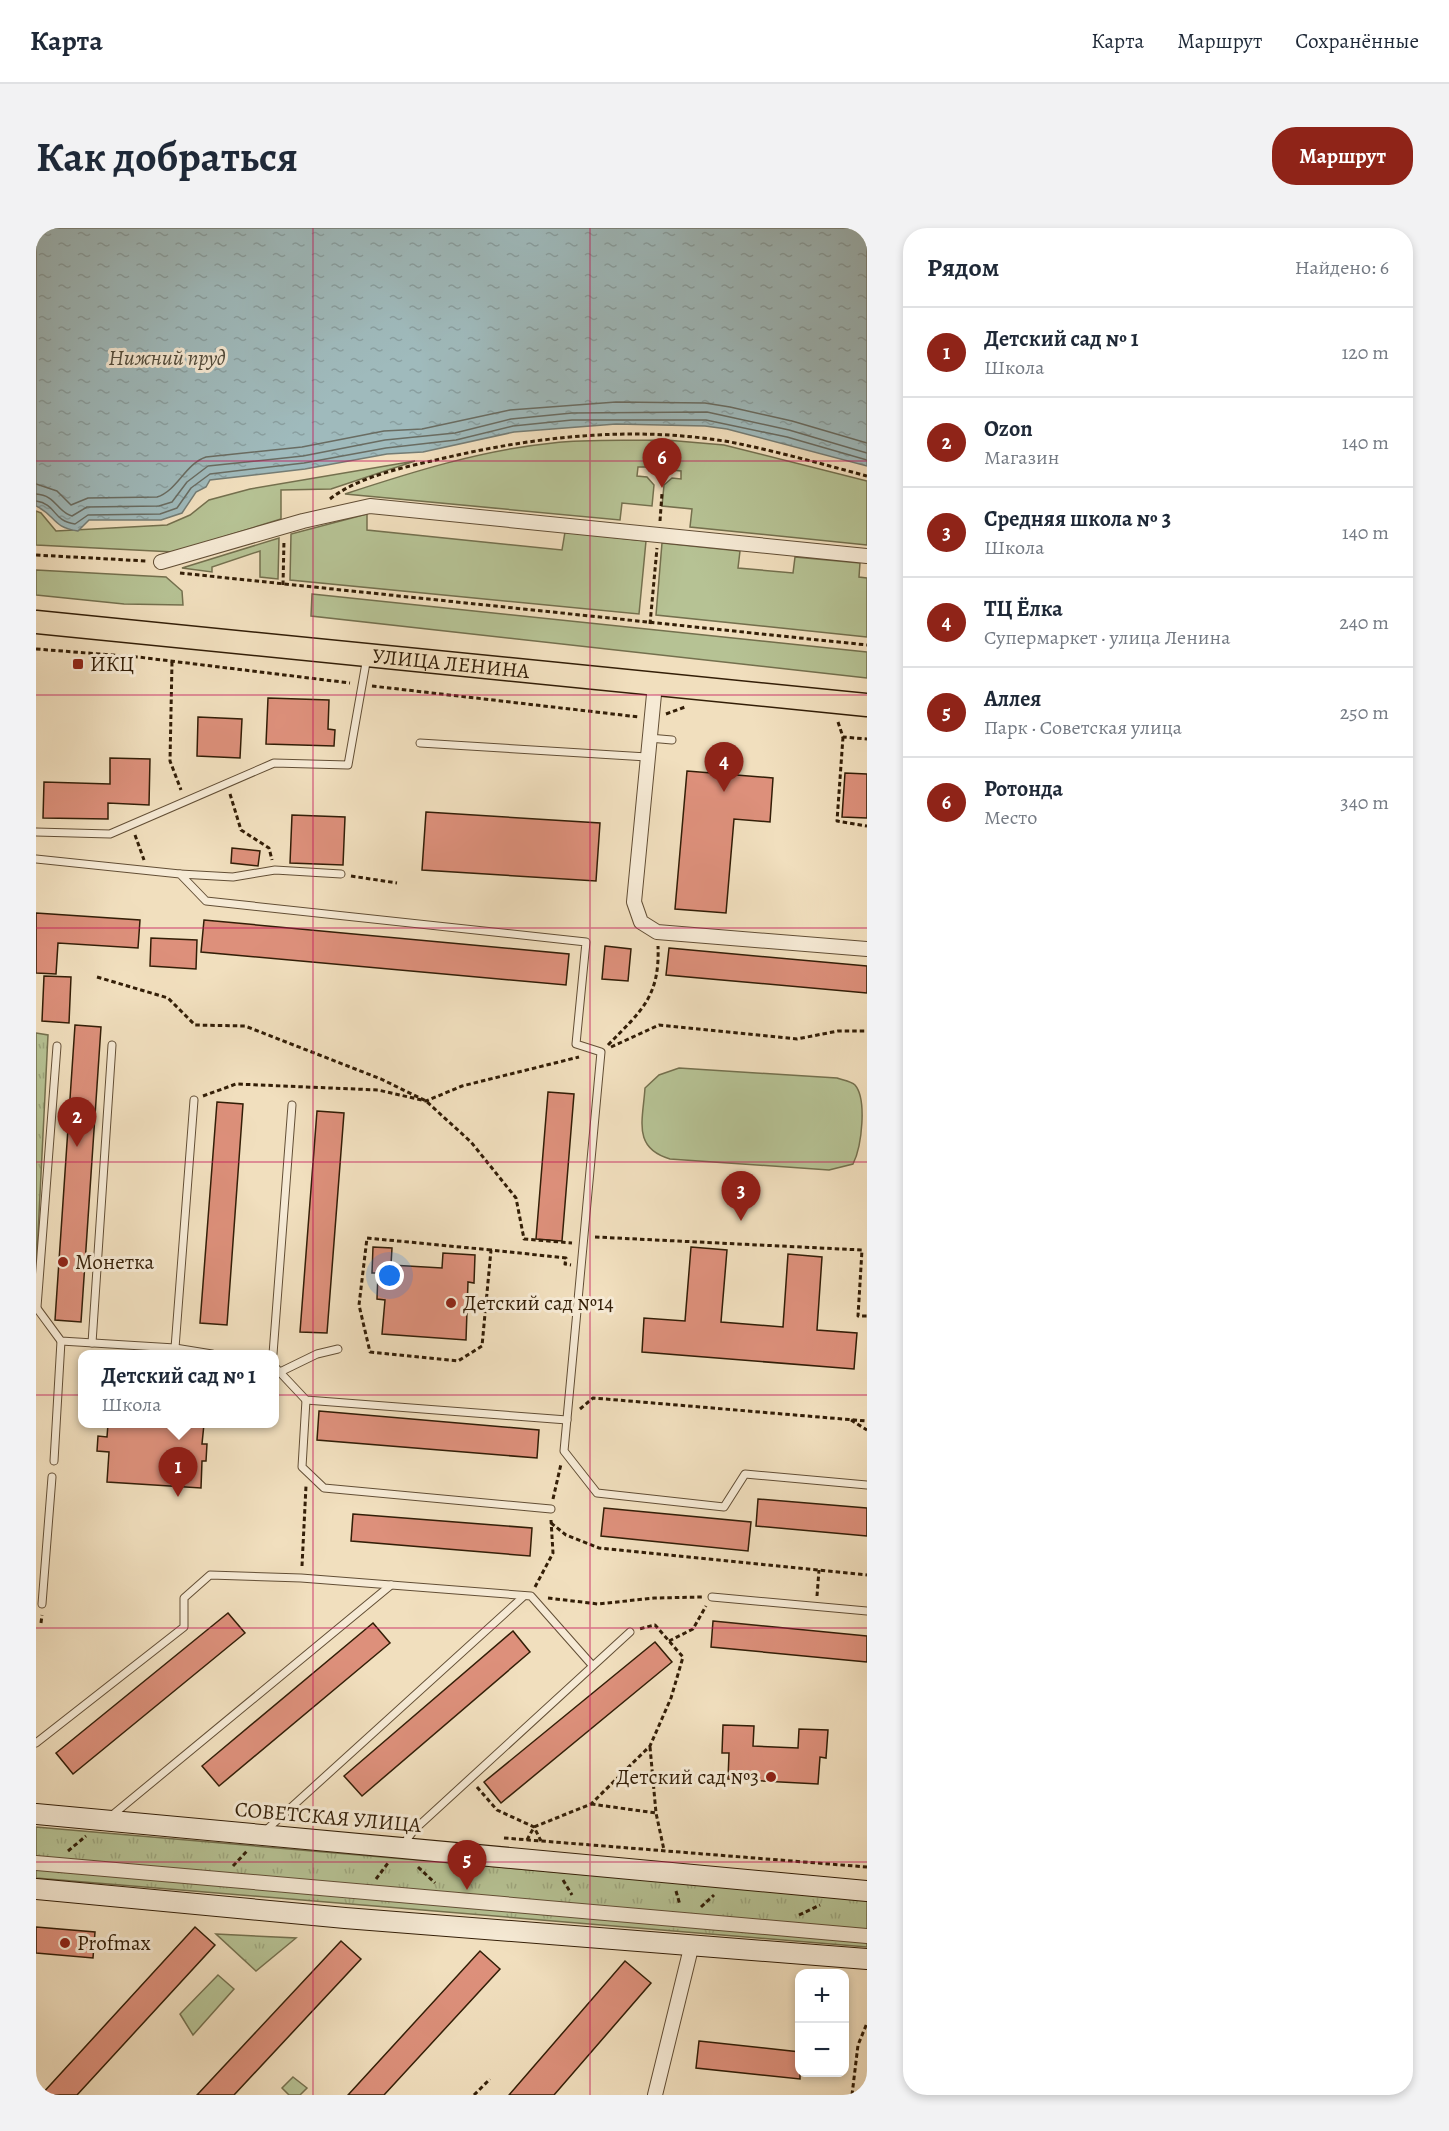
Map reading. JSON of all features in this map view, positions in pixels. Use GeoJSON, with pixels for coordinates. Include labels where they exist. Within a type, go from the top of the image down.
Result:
{"type":"FeatureCollection","features":[{"type":"Feature","properties":{"kind":"main road","name":"УЛИЦА ЛЕНИНА"},"geometry":{"type":"LineString","coordinates":[[36,622],[867,705]]}},
{"type":"Feature","properties":{"kind":"street"},"geometry":{"type":"LineString","coordinates":[[161,562],[285,526],[370,506],[867,556]]}},
{"type":"Feature","properties":{"kind":"street"},"geometry":{"type":"LineString","coordinates":[[655,684],[634,902],[640,922],[657,932],[867,949]]}},
{"type":"Feature","properties":{"kind":"street","name":"СОВЕТСКАЯ УЛИЦА"},"geometry":{"type":"LineString","coordinates":[[36,1814],[867,1891]]}},
{"type":"Feature","properties":{"kind":"street"},"geometry":{"type":"LineString","coordinates":[[36,1863],[685,1922],[867,1936]]}},
{"type":"Feature","properties":{"kind":"street"},"geometry":{"type":"LineString","coordinates":[[36,1889],[345,1918],[867,1959]]}},
{"type":"Feature","properties":{"kind":"street"},"geometry":{"type":"LineString","coordinates":[[655,2095],[692,1944]]}},
{"type":"Feature","properties":{"kind":"lane"},"geometry":{"type":"LineString","coordinates":[[36,832],[110,834],[274,763],[348,765],[367,655]]}},
{"type":"Feature","properties":{"kind":"lane"},"geometry":{"type":"LineString","coordinates":[[649,738],[672,740]]}},
{"type":"Feature","properties":{"kind":"lane"},"geometry":{"type":"LineString","coordinates":[[420,743],[647,757]]}},
{"type":"Feature","properties":{"kind":"lane"},"geometry":{"type":"LineString","coordinates":[[36,859],[180,874],[233,877],[275,870],[341,874]]}},
{"type":"Feature","properties":{"kind":"lane"},"geometry":{"type":"LineString","coordinates":[[180,874],[206,901],[586,942],[576,1044],[601,1052],[564,1451],[597,1493],[609,1495],[724,1507],[745,1474],[867,1485]]}},
{"type":"Feature","properties":{"kind":"lane"},"geometry":{"type":"LineString","coordinates":[[92,1343],[112,1045]]}},
{"type":"Feature","properties":{"kind":"lane"},"geometry":{"type":"LineString","coordinates":[[54,1461],[61,1341],[36,1307],[57,1046]]}},
{"type":"Feature","properties":{"kind":"lane"},"geometry":{"type":"LineString","coordinates":[[175,1348],[194,1100]]}},
{"type":"Feature","properties":{"kind":"lane"},"geometry":{"type":"LineString","coordinates":[[273,1350],[292,1105]]}},
{"type":"Feature","properties":{"kind":"lane"},"geometry":{"type":"LineString","coordinates":[[61,1341],[187,1350]]}},
{"type":"Feature","properties":{"kind":"lane"},"geometry":{"type":"LineString","coordinates":[[279,1368],[338,1349]]}},
{"type":"Feature","properties":{"kind":"lane"},"geometry":{"type":"LineString","coordinates":[[279,1371],[306,1400],[567,1420]]}},
{"type":"Feature","properties":{"kind":"lane"},"geometry":{"type":"LineString","coordinates":[[306,1400],[302,1467],[324,1488],[551,1509]]}},
{"type":"Feature","properties":{"kind":"lane"},"geometry":{"type":"LineString","coordinates":[[42,1604],[52,1477]]}},
{"type":"Feature","properties":{"kind":"lane"},"geometry":{"type":"LineString","coordinates":[[36,1743],[184,1626],[184,1598],[210,1575],[301,1578],[527,1596],[592,1665]]}},
{"type":"Feature","properties":{"kind":"lane"},"geometry":{"type":"LineString","coordinates":[[106,1820],[391,1585]]}},
{"type":"Feature","properties":{"kind":"lane"},"geometry":{"type":"LineString","coordinates":[[260,1836],[274,1820],[527,1596]]}},
{"type":"Feature","properties":{"kind":"lane"},"geometry":{"type":"LineString","coordinates":[[712,1597],[867,1611]]}},
{"type":"Feature","properties":{"kind":"lane"},"geometry":{"type":"LineString","coordinates":[[401,1848],[414,1830],[630,1632]]}},
{"type":"Feature","properties":{"kind":"path"},"geometry":{"type":"LineString","coordinates":[[326,502],[342,489],[404,468],[486,448],[553,437],[657,435],[729,442],[867,476]]}},
{"type":"Feature","properties":{"kind":"path"},"geometry":{"type":"LineString","coordinates":[[650,624],[662,493]]}},
{"type":"Feature","properties":{"kind":"path"},"geometry":{"type":"LineString","coordinates":[[283,585],[285,526]]}},
{"type":"Feature","properties":{"kind":"path"},"geometry":{"type":"LineString","coordinates":[[36,555],[161,562],[177,572],[283,585],[867,645]]}},
{"type":"Feature","properties":{"kind":"path"},"geometry":{"type":"LineString","coordinates":[[36,649],[138,657],[652,719],[692,704]]}},
{"type":"Feature","properties":{"kind":"path"},"geometry":{"type":"LineString","coordinates":[[172,662],[170,761],[186,801]]}},
{"type":"Feature","properties":{"kind":"path"},"geometry":{"type":"LineString","coordinates":[[836,717],[843,737],[837,821],[867,826]]}},
{"type":"Feature","properties":{"kind":"path"},"geometry":{"type":"LineString","coordinates":[[843,737],[867,739]]}},
{"type":"Feature","properties":{"kind":"path"},"geometry":{"type":"LineString","coordinates":[[234,807],[242,830],[269,848],[275,870]]}},
{"type":"Feature","properties":{"kind":"path"},"geometry":{"type":"LineString","coordinates":[[341,874],[397,882]]}},
{"type":"Feature","properties":{"kind":"path"},"geometry":{"type":"LineString","coordinates":[[601,1052],[645,1007],[659,972],[657,932]]}},
{"type":"Feature","properties":{"kind":"path"},"geometry":{"type":"LineString","coordinates":[[97,977],[168,998],[195,1025],[245,1026],[381,1079],[426,1101],[471,1142],[516,1198],[524,1239],[571,1244],[585,1236],[862,1250],[858,1316],[867,1316]]}},
{"type":"Feature","properties":{"kind":"path"},"geometry":{"type":"LineString","coordinates":[[194,1100],[236,1084],[378,1090],[426,1101],[462,1086],[601,1052],[659,1025],[797,1039],[838,1031],[867,1031]]}},
{"type":"Feature","properties":{"kind":"path"},"geometry":{"type":"LineString","coordinates":[[491,1250],[482,1346],[458,1361],[370,1352],[359,1305],[367,1238],[491,1250],[566,1258],[565,1264]]}},
{"type":"Feature","properties":{"kind":"path"},"geometry":{"type":"LineString","coordinates":[[567,1420],[593,1398],[867,1421]]}},
{"type":"Feature","properties":{"kind":"path"},"geometry":{"type":"LineString","coordinates":[[850,1420],[867,1430]]}},
{"type":"Feature","properties":{"kind":"path"},"geometry":{"type":"LineString","coordinates":[[564,1451],[551,1509],[553,1553],[527,1596],[598,1604],[654,1598],[712,1597]]}},
{"type":"Feature","properties":{"kind":"path"},"geometry":{"type":"LineString","coordinates":[[301,1578],[308,1493],[302,1467]]}},
{"type":"Feature","properties":{"kind":"path"},"geometry":{"type":"LineString","coordinates":[[551,1523],[566,1535],[598,1548],[867,1575]]}},
{"type":"Feature","properties":{"kind":"path"},"geometry":{"type":"LineString","coordinates":[[816,1606],[819,1570]]}},
{"type":"Feature","properties":{"kind":"path"},"geometry":{"type":"LineString","coordinates":[[669,1641],[693,1629],[712,1597]]}},
{"type":"Feature","properties":{"kind":"path"},"geometry":{"type":"LineString","coordinates":[[526,1839],[534,1827],[591,1804],[650,1746],[671,1698],[683,1657],[655,1625],[630,1632]]}},
{"type":"Feature","properties":{"kind":"path"},"geometry":{"type":"LineString","coordinates":[[650,1746],[656,1813],[685,1922]]}},
{"type":"Feature","properties":{"kind":"path"},"geometry":{"type":"LineString","coordinates":[[591,1804],[656,1813]]}},
{"type":"Feature","properties":{"kind":"path"},"geometry":{"type":"LineString","coordinates":[[51,1864],[106,1820]]}},
{"type":"Feature","properties":{"kind":"path"},"geometry":{"type":"LineString","coordinates":[[852,2095],[858,2045],[867,2023]]}},
{"type":"Feature","properties":{"kind":"path"},"geometry":{"type":"LineString","coordinates":[[474,2095],[490,2079]]}},
{"type":"Feature","properties":{"kind":"green space"},"geometry":{"type":"Polygon","coordinates":[[[658,440],[656,460],[646,467],[638,467],[637,476],[647,477],[654,485],[652,506],[622,503],[620,520],[345,494],[474,456],[526,446],[566,442],[658,440]]]}},
{"type":"Feature","properties":{"kind":"green space"},"geometry":{"type":"Polygon","coordinates":[[[666,440],[724,445],[867,481],[867,545],[690,527],[692,509],[662,506],[664,485],[672,478],[681,479],[681,471],[672,470],[664,461],[666,440]]]}},
{"type":"Feature","properties":{"kind":"green space"},"geometry":{"type":"Polygon","coordinates":[[[415,461],[331,489],[281,490],[281,519],[174,552],[36,545],[36,511],[41,513],[56,531],[167,525],[190,515],[209,500],[250,489],[415,461]]]}},
{"type":"Feature","properties":{"kind":"green space"},"geometry":{"type":"Polygon","coordinates":[[[367,514],[367,530],[562,550],[565,532],[646,541],[639,614],[290,580],[291,534],[367,514]]]}},
{"type":"Feature","properties":{"kind":"green space"},"geometry":{"type":"Polygon","coordinates":[[[279,538],[278,579],[260,577],[260,551],[212,567],[212,572],[182,568],[279,538]]]}},
{"type":"Feature","properties":{"kind":"green space"},"geometry":{"type":"Polygon","coordinates":[[[662,543],[740,551],[738,568],[793,573],[795,557],[860,563],[859,577],[867,578],[867,637],[656,615],[662,543]]]}},
{"type":"Feature","properties":{"kind":"green space"},"geometry":{"type":"Polygon","coordinates":[[[36,570],[166,577],[182,591],[183,605],[124,604],[36,595],[36,570]]]}},
{"type":"Feature","properties":{"kind":"green space"},"geometry":{"type":"Polygon","coordinates":[[[312,594],[867,652],[867,678],[311,616],[312,594]]]}},
{"type":"Feature","properties":{"kind":"green space"},"geometry":{"type":"Polygon","coordinates":[[[36,1033],[48,1035],[36,1274],[36,1033]]]}},
{"type":"Feature","properties":{"kind":"green space"},"geometry":{"type":"Polygon","coordinates":[[[679,1068],[837,1078],[855,1085],[861,1101],[862,1123],[859,1146],[853,1164],[829,1170],[670,1159],[658,1154],[650,1148],[642,1131],[645,1088],[659,1075],[679,1068]]]}},
{"type":"Feature","properties":{"kind":"green space"},"geometry":{"type":"Polygon","coordinates":[[[36,1827],[867,1899],[867,1947],[36,1878],[36,1827]]]}},
{"type":"Feature","properties":{"kind":"green space"},"geometry":{"type":"Polygon","coordinates":[[[216,1934],[296,1938],[256,1971],[216,1934]]]}},
{"type":"Feature","properties":{"kind":"green space"},"geometry":{"type":"Polygon","coordinates":[[[218,1975],[234,1989],[193,2035],[180,2014],[218,1975]]]}},
{"type":"Feature","properties":{"kind":"green space"},"geometry":{"type":"Polygon","coordinates":[[[293,2077],[307,2088],[300,2095],[289,2095],[282,2088],[293,2077]]]}},
{"type":"Feature","properties":{"kind":"water","name":"Нижний пруд"},"geometry":{"type":"Polygon","coordinates":[[[36,228],[867,228],[867,466],[727,429],[705,426],[616,424],[514,432],[423,452],[387,454],[305,469],[210,480],[206,487],[196,492],[182,513],[161,520],[89,520],[78,531],[69,529],[58,524],[36,506],[36,228]]]}},
{"type":"Feature","properties":{"kind":"building"},"geometry":{"type":"Polygon","coordinates":[[[268,698],[329,700],[328,729],[335,730],[334,746],[266,744],[268,698]]]}},
{"type":"Feature","properties":{"kind":"building"},"geometry":{"type":"Polygon","coordinates":[[[198,717],[242,719],[240,758],[197,756],[198,717]]]}},
{"type":"Feature","properties":{"kind":"building"},"geometry":{"type":"Polygon","coordinates":[[[110,758],[150,759],[149,805],[108,803],[108,819],[43,818],[44,782],[110,784],[110,758]]]}},
{"type":"Feature","properties":{"kind":"building"},"geometry":{"type":"Polygon","coordinates":[[[687,771],[773,778],[770,822],[734,819],[726,913],[675,909],[687,771]]]}},
{"type":"Feature","properties":{"kind":"building"},"geometry":{"type":"Polygon","coordinates":[[[845,773],[867,774],[867,818],[842,817],[845,773]]]}},
{"type":"Feature","properties":{"kind":"building"},"geometry":{"type":"Polygon","coordinates":[[[426,812],[600,823],[596,881],[422,870],[426,812]]]}},
{"type":"Feature","properties":{"kind":"building"},"geometry":{"type":"Polygon","coordinates":[[[292,815],[345,817],[343,865],[290,863],[292,815]]]}},
{"type":"Feature","properties":{"kind":"building"},"geometry":{"type":"Polygon","coordinates":[[[232,848],[260,851],[258,866],[231,863],[232,848]]]}},
{"type":"Feature","properties":{"kind":"building"},"geometry":{"type":"Polygon","coordinates":[[[36,913],[140,920],[138,948],[58,943],[56,974],[36,973],[36,913]]]}},
{"type":"Feature","properties":{"kind":"building"},"geometry":{"type":"Polygon","coordinates":[[[204,920],[569,954],[566,985],[201,952],[204,920]]]}},
{"type":"Feature","properties":{"kind":"building"},"geometry":{"type":"Polygon","coordinates":[[[151,938],[197,940],[196,969],[150,966],[151,938]]]}},
{"type":"Feature","properties":{"kind":"building"},"geometry":{"type":"Polygon","coordinates":[[[605,946],[631,949],[628,981],[602,979],[605,946]]]}},
{"type":"Feature","properties":{"kind":"building"},"geometry":{"type":"Polygon","coordinates":[[[669,948],[867,966],[867,993],[666,975],[669,948]]]}},
{"type":"Feature","properties":{"kind":"building"},"geometry":{"type":"Polygon","coordinates":[[[44,976],[71,977],[69,1023],[42,1021],[44,976]]]}},
{"type":"Feature","properties":{"kind":"building"},"geometry":{"type":"Polygon","coordinates":[[[75,1025],[101,1027],[81,1322],[55,1320],[75,1025]]]}},
{"type":"Feature","properties":{"kind":"building"},"geometry":{"type":"Polygon","coordinates":[[[548,1092],[574,1094],[562,1241],[536,1239],[548,1092]]]}},
{"type":"Feature","properties":{"kind":"building"},"geometry":{"type":"Polygon","coordinates":[[[217,1102],[243,1104],[227,1325],[200,1323],[217,1102]]]}},
{"type":"Feature","properties":{"kind":"building"},"geometry":{"type":"Polygon","coordinates":[[[317,1111],[344,1113],[327,1333],[300,1332],[317,1111]]]}},
{"type":"Feature","properties":{"kind":"building"},"geometry":{"type":"Polygon","coordinates":[[[373,1247],[392,1248],[391,1265],[442,1268],[443,1253],[475,1255],[474,1283],[468,1282],[466,1340],[382,1334],[385,1300],[377,1299],[378,1273],[372,1273],[373,1247]]]}},
{"type":"Feature","properties":{"kind":"building"},"geometry":{"type":"Polygon","coordinates":[[[691,1247],[727,1250],[721,1322],[783,1327],[788,1254],[822,1257],[817,1330],[857,1333],[854,1369],[642,1352],[644,1318],[685,1321],[691,1247]]]}},
{"type":"Feature","properties":{"kind":"building"},"geometry":{"type":"Polygon","coordinates":[[[319,1411],[539,1430],[537,1458],[317,1440],[319,1411]]]}},
{"type":"Feature","properties":{"kind":"building"},"geometry":{"type":"Polygon","coordinates":[[[108,1428],[204,1428],[202,1444],[207,1444],[206,1461],[202,1461],[201,1488],[107,1482],[109,1452],[97,1451],[98,1436],[107,1437],[108,1428]]]}},
{"type":"Feature","properties":{"kind":"building"},"geometry":{"type":"Polygon","coordinates":[[[758,1499],[867,1508],[867,1536],[756,1526],[758,1499]]]}},
{"type":"Feature","properties":{"kind":"building"},"geometry":{"type":"Polygon","coordinates":[[[604,1508],[751,1522],[748,1551],[601,1536],[604,1508]]]}},
{"type":"Feature","properties":{"kind":"building"},"geometry":{"type":"Polygon","coordinates":[[[353,1514],[532,1528],[530,1556],[351,1541],[353,1514]]]}},
{"type":"Feature","properties":{"kind":"building"},"geometry":{"type":"Polygon","coordinates":[[[228,1613],[245,1633],[73,1774],[56,1753],[228,1613]]]}},
{"type":"Feature","properties":{"kind":"building"},"geometry":{"type":"Polygon","coordinates":[[[713,1621],[867,1636],[867,1662],[711,1647],[713,1621]]]}},
{"type":"Feature","properties":{"kind":"building"},"geometry":{"type":"Polygon","coordinates":[[[373,1623],[390,1643],[219,1786],[202,1766],[373,1623]]]}},
{"type":"Feature","properties":{"kind":"building"},"geometry":{"type":"Polygon","coordinates":[[[513,1631],[530,1652],[362,1796],[344,1776],[513,1631]]]}},
{"type":"Feature","properties":{"kind":"building"},"geometry":{"type":"Polygon","coordinates":[[[655,1642],[672,1662],[501,1803],[484,1782],[655,1642]]]}},
{"type":"Feature","properties":{"kind":"building"},"geometry":{"type":"Polygon","coordinates":[[[723,1725],[754,1726],[753,1746],[798,1748],[799,1729],[828,1730],[826,1758],[820,1757],[818,1784],[728,1779],[729,1753],[722,1753],[723,1725]]]}},
{"type":"Feature","properties":{"kind":"building","name":"Profmax"},"geometry":{"type":"Polygon","coordinates":[[[36,1927],[95,1932],[93,1958],[36,1953],[36,1927]]]}},
{"type":"Feature","properties":{"kind":"building"},"geometry":{"type":"Polygon","coordinates":[[[195,1927],[215,1945],[77,2095],[41,2095],[195,1927]]]}},
{"type":"Feature","properties":{"kind":"building"},"geometry":{"type":"Polygon","coordinates":[[[341,1941],[361,1959],[234,2095],[197,2095],[341,1941]]]}},
{"type":"Feature","properties":{"kind":"building"},"geometry":{"type":"Polygon","coordinates":[[[480,1951],[500,1969],[384,2095],[348,2095],[480,1951]]]}},
{"type":"Feature","properties":{"kind":"building"},"geometry":{"type":"Polygon","coordinates":[[[625,1961],[651,1983],[554,2095],[509,2095],[625,1961]]]}},
{"type":"Feature","properties":{"kind":"building"},"geometry":{"type":"Polygon","coordinates":[[[699,2041],[795,2051],[795,2077],[800,2077],[800,2079],[696,2068],[699,2041]]]}},
{"type":"Feature","properties":{"kind":"place","name":"Ротонда"},"geometry":{"type":"Point","coordinates":[662,488]}},
{"type":"Feature","properties":{"kind":"place","name":"ИКЦ"},"geometry":{"type":"Point","coordinates":[78,664]}},
{"type":"Feature","properties":{"kind":"place","name":"ТЦ Ёлка"},"geometry":{"type":"Point","coordinates":[724,792]}},
{"type":"Feature","properties":{"kind":"place","name":"Ozon"},"geometry":{"type":"Point","coordinates":[77,1147]}},
{"type":"Feature","properties":{"kind":"place","name":"Средняя школа № 3"},"geometry":{"type":"Point","coordinates":[741,1221]}},
{"type":"Feature","properties":{"kind":"place","name":"Монетка"},"geometry":{"type":"Point","coordinates":[63,1262]}},
{"type":"Feature","properties":{"kind":"place","name":"Детский сад №14"},"geometry":{"type":"Point","coordinates":[451,1303]}},
{"type":"Feature","properties":{"kind":"place","name":"Детский сад № 1"},"geometry":{"type":"Point","coordinates":[178,1497]}},
{"type":"Feature","properties":{"kind":"place","name":"Детский сад №3"},"geometry":{"type":"Point","coordinates":[771,1777]}},
{"type":"Feature","properties":{"kind":"place","name":"Аллея"},"geometry":{"type":"Point","coordinates":[467,1890]}},
{"type":"Feature","properties":{"kind":"place","name":"Profmax"},"geometry":{"type":"Point","coordinates":[65,1943]}}]}
